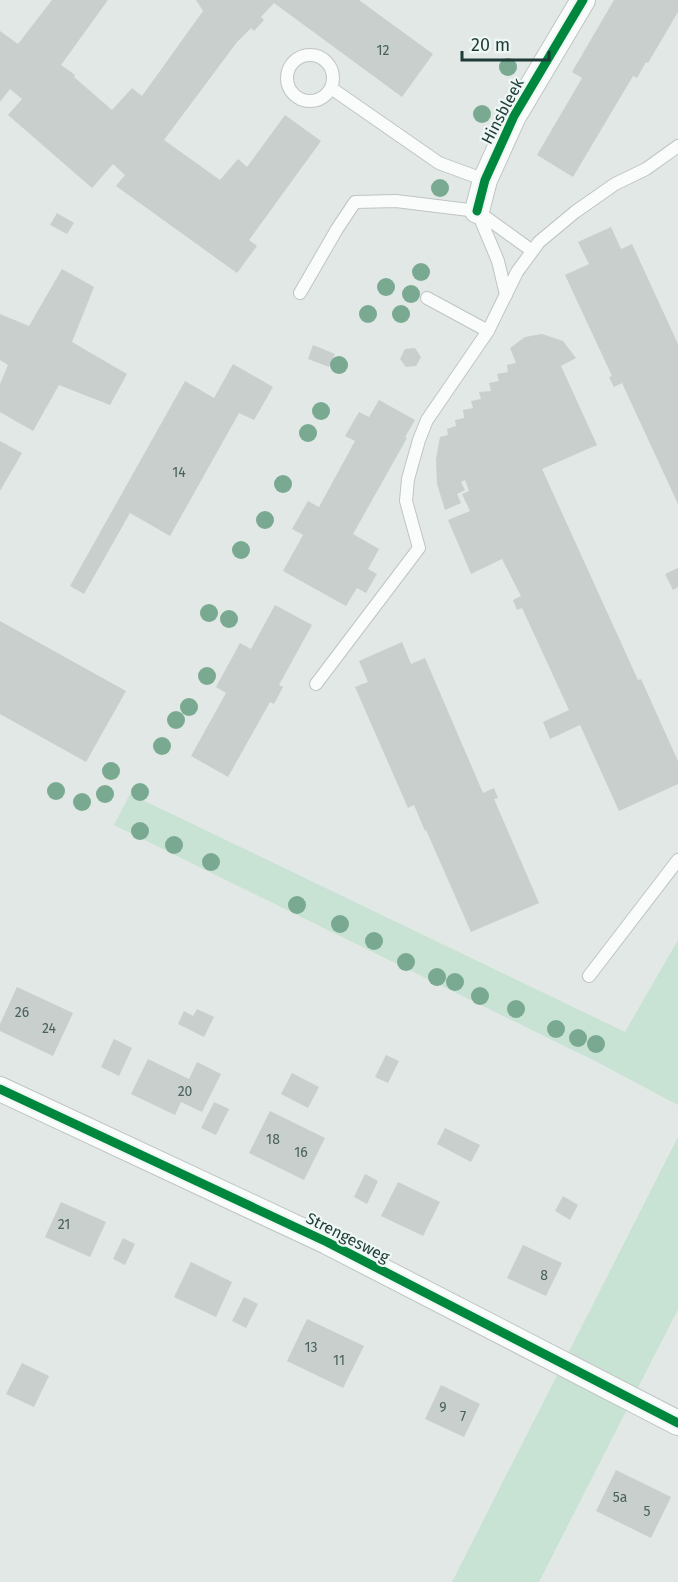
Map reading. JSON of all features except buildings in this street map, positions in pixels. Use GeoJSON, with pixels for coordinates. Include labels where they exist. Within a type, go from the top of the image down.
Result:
{"type":"FeatureCollection","features":[{"type":"Feature","properties":{"kind":"street","name":"Hinsbleek"},"geometry":{"type":"LineString","coordinates":[[477,211],[485,180],[514,116],[583,0]]}},
{"type":"Feature","properties":{"kind":"street","name":"Strengesweg"},"geometry":{"type":"LineString","coordinates":[[0,1089],[327,1242],[678,1423]]}},
{"type":"Feature","properties":{"kind":"lane"},"geometry":{"type":"LineString","coordinates":[[331,88],[439,163],[485,180]]}},
{"type":"Feature","properties":{"kind":"lane"},"geometry":{"type":"LineString","coordinates":[[316,684],[419,549],[406,501],[408,479],[419,440],[427,420],[488,331],[517,272],[531,250],[596,196],[646,169],[678,146]]}},
{"type":"Feature","properties":{"kind":"lane"},"geometry":{"type":"LineString","coordinates":[[300,293],[355,202],[396,201],[477,211],[531,250]]}},
{"type":"Feature","properties":{"kind":"lane"},"geometry":{"type":"LineString","coordinates":[[477,211],[498,261],[506,295]]}},
{"type":"Feature","properties":{"kind":"lane"},"geometry":{"type":"LineString","coordinates":[[427,298],[488,331]]}},
{"type":"Feature","properties":{"kind":"lane"},"geometry":{"type":"LineString","coordinates":[[589,976],[678,860]]}},
{"type":"Feature","properties":{"kind":"green space"},"geometry":{"type":"Polygon","coordinates":[[[130,794],[625,1032],[678,940],[678,1105],[599,1063],[114,825],[130,794]]]}},
{"type":"Feature","properties":{"kind":"green space"},"geometry":{"type":"Polygon","coordinates":[[[678,1137],[678,1309],[539,1582],[452,1582],[678,1137]]]}},
{"type":"Feature","properties":{"kind":"cycle path"},"geometry":{"type":"LineString","coordinates":[[477,211],[485,180],[514,116],[583,0]]}},
{"type":"Feature","properties":{"kind":"cycle path"},"geometry":{"type":"LineString","coordinates":[[0,1089],[327,1242],[678,1423]]}}]}
